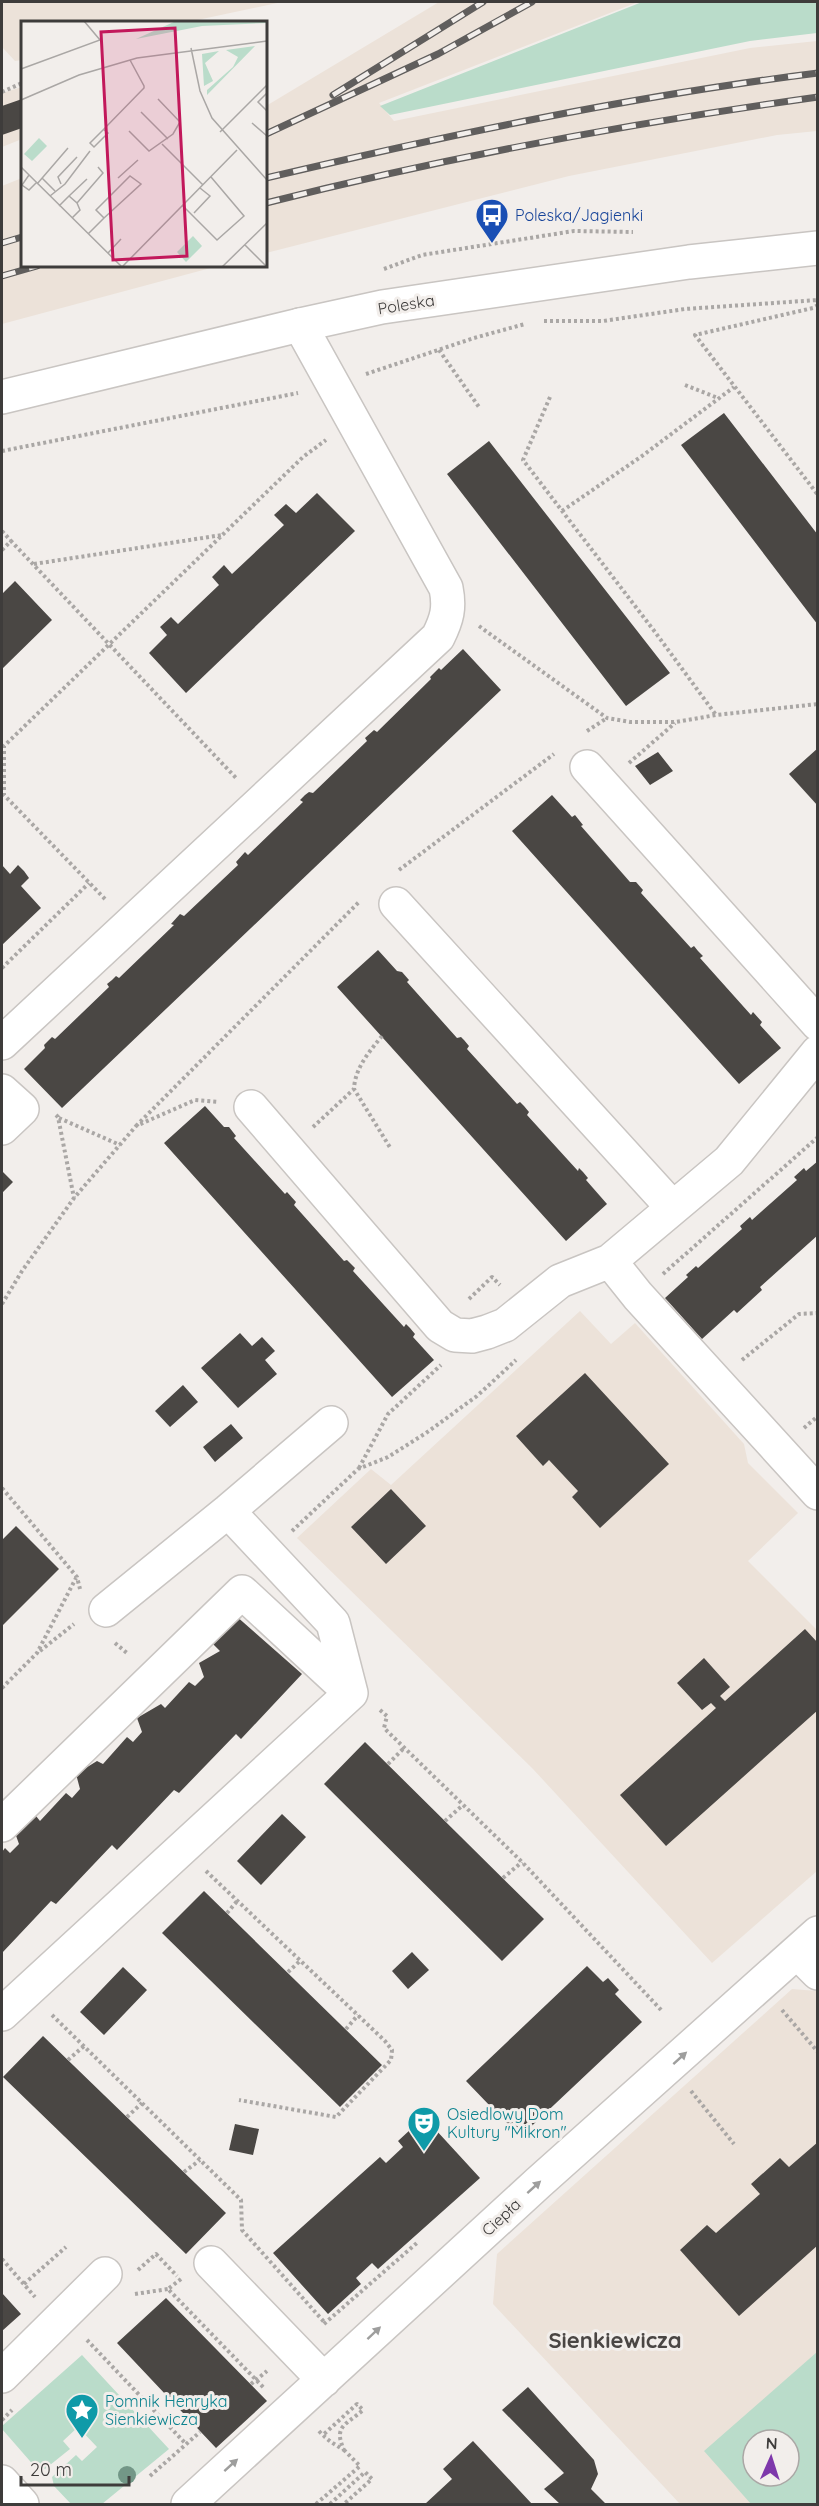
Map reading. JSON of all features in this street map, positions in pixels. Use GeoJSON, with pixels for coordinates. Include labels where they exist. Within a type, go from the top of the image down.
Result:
{"type":"FeatureCollection","features":[{"type":"Feature","properties":{"kind":"street","name":"Poleska"},"geometry":{"type":"LineString","coordinates":[[2,397],[382,307],[688,262],[818,248]]}},
{"type":"Feature","properties":{"kind":"street"},"geometry":{"type":"LineString","coordinates":[[2,1043],[129,922],[438,637],[447,620],[449,604],[446,588],[300,325]]}},
{"type":"Feature","properties":{"kind":"street"},"geometry":{"type":"LineString","coordinates":[[573,765],[620,802],[818,1024]]}},
{"type":"Feature","properties":{"kind":"street"},"geometry":{"type":"LineString","coordinates":[[396,904],[673,1208]]}},
{"type":"Feature","properties":{"kind":"street"},"geometry":{"type":"LineString","coordinates":[[251,1107],[440,1326],[455,1335],[472,1336],[505,1325],[560,1281],[610,1261],[729,1161],[818,1052]]}},
{"type":"Feature","properties":{"kind":"street"},"geometry":{"type":"LineString","coordinates":[[2,1091],[22,1109],[2,1128]]}},
{"type":"Feature","properties":{"kind":"street"},"geometry":{"type":"LineString","coordinates":[[610,1261],[638,1296],[818,1493]]}},
{"type":"Feature","properties":{"kind":"street"},"geometry":{"type":"LineString","coordinates":[[92,1616],[228,1510],[331,1423]]}},
{"type":"Feature","properties":{"kind":"street"},"geometry":{"type":"LineString","coordinates":[[228,1510],[333,1623],[351,1693]]}},
{"type":"Feature","properties":{"kind":"street"},"geometry":{"type":"LineString","coordinates":[[2,1825],[242,1592],[351,1693]]}},
{"type":"Feature","properties":{"kind":"street"},"geometry":{"type":"LineString","coordinates":[[2,2014],[351,1693]]}},
{"type":"Feature","properties":{"kind":"street","name":"Ciepła"},"geometry":{"type":"LineString","coordinates":[[188,2505],[538,2183],[811,1953]]}},
{"type":"Feature","properties":{"kind":"street"},"geometry":{"type":"LineString","coordinates":[[211,2263],[324,2380]]}},
{"type":"Feature","properties":{"kind":"street"},"geometry":{"type":"LineString","coordinates":[[2,2376],[120,2273]]}},
{"type":"Feature","properties":{"kind":"street"},"geometry":{"type":"LineString","coordinates":[[2,2482],[22,2505]]}},
{"type":"Feature","properties":{"kind":"path"},"geometry":{"type":"LineString","coordinates":[[2,92],[21,83]]}},
{"type":"Feature","properties":{"kind":"path"},"geometry":{"type":"LineString","coordinates":[[2,451],[332,386],[534,321],[603,321],[685,309],[818,300]]}},
{"type":"Feature","properties":{"kind":"path"},"geometry":{"type":"LineString","coordinates":[[818,305],[695,335],[818,495]]}},
{"type":"Feature","properties":{"kind":"path"},"geometry":{"type":"LineString","coordinates":[[439,350],[479,407]]}},
{"type":"Feature","properties":{"kind":"path"},"geometry":{"type":"LineString","coordinates":[[685,385],[718,399]]}},
{"type":"Feature","properties":{"kind":"path"},"geometry":{"type":"LineString","coordinates":[[562,511],[642,456],[734,387]]}},
{"type":"Feature","properties":{"kind":"path"},"geometry":{"type":"LineString","coordinates":[[550,397],[523,460],[656,632],[716,715]]}},
{"type":"Feature","properties":{"kind":"path"},"geometry":{"type":"LineString","coordinates":[[129,922],[4,795],[4,746],[303,457],[352,421]]}},
{"type":"Feature","properties":{"kind":"path"},"geometry":{"type":"LineString","coordinates":[[2,531],[260,803]]}},
{"type":"Feature","properties":{"kind":"path"},"geometry":{"type":"LineString","coordinates":[[33,564],[223,535]]}},
{"type":"Feature","properties":{"kind":"path"},"geometry":{"type":"LineString","coordinates":[[2,550],[11,541]]}},
{"type":"Feature","properties":{"kind":"path"},"geometry":{"type":"LineString","coordinates":[[449,604],[607,718],[630,722],[676,722],[716,715],[818,704]]}},
{"type":"Feature","properties":{"kind":"path"},"geometry":{"type":"LineString","coordinates":[[620,802],[629,761],[676,722]]}},
{"type":"Feature","properties":{"kind":"path"},"geometry":{"type":"LineString","coordinates":[[552,755],[573,765]]}},
{"type":"Feature","properties":{"kind":"path"},"geometry":{"type":"LineString","coordinates":[[2,968],[90,883]]}},
{"type":"Feature","properties":{"kind":"path"},"geometry":{"type":"LineString","coordinates":[[382,1036],[366,1056],[355,1079],[354,1089],[391,1149]]}},
{"type":"Feature","properties":{"kind":"path"},"geometry":{"type":"LineString","coordinates":[[289,1150],[354,1089]]}},
{"type":"Feature","properties":{"kind":"path"},"geometry":{"type":"LineString","coordinates":[[2,1304],[22,1271],[74,1198],[136,1126],[195,1100],[229,1102],[251,1107]]}},
{"type":"Feature","properties":{"kind":"path"},"geometry":{"type":"LineString","coordinates":[[58,1117],[120,1144]]}},
{"type":"Feature","properties":{"kind":"path"},"geometry":{"type":"LineString","coordinates":[[638,1296],[719,1227],[818,1137]]}},
{"type":"Feature","properties":{"kind":"path"},"geometry":{"type":"LineString","coordinates":[[716,1381],[799,1314],[818,1313]]}},
{"type":"Feature","properties":{"kind":"path"},"geometry":{"type":"LineString","coordinates":[[270,1553],[358,1469],[388,1414],[472,1336]]}},
{"type":"Feature","properties":{"kind":"path"},"geometry":{"type":"LineString","coordinates":[[358,1469],[388,1456],[426,1433],[477,1396],[520,1356]]}},
{"type":"Feature","properties":{"kind":"path"},"geometry":{"type":"LineString","coordinates":[[37,1653],[77,1577]]}},
{"type":"Feature","properties":{"kind":"path"},"geometry":{"type":"LineString","coordinates":[[2,1688],[37,1653],[92,1616]]}},
{"type":"Feature","properties":{"kind":"path"},"geometry":{"type":"LineString","coordinates":[[351,1693],[363,1694],[387,1716],[384,1728],[522,1862],[663,2012]]}},
{"type":"Feature","properties":{"kind":"path"},"geometry":{"type":"LineString","coordinates":[[388,1764],[404,1748]]}},
{"type":"Feature","properties":{"kind":"path"},"geometry":{"type":"LineString","coordinates":[[445,1821],[463,1805]]}},
{"type":"Feature","properties":{"kind":"path"},"geometry":{"type":"LineString","coordinates":[[183,1848],[386,2041],[392,2050],[391,2061],[336,2117],[238,2100]]}},
{"type":"Feature","properties":{"kind":"path"},"geometry":{"type":"LineString","coordinates":[[503,1878],[522,1862]]}},
{"type":"Feature","properties":{"kind":"path"},"geometry":{"type":"LineString","coordinates":[[227,1913],[238,1900]]}},
{"type":"Feature","properties":{"kind":"path"},"geometry":{"type":"LineString","coordinates":[[288,1972],[301,1960]]}},
{"type":"Feature","properties":{"kind":"path"},"geometry":{"type":"LineString","coordinates":[[776,2003],[818,2052]]}},
{"type":"Feature","properties":{"kind":"path"},"geometry":{"type":"LineString","coordinates":[[346,2029],[358,2015]]}},
{"type":"Feature","properties":{"kind":"path"},"geometry":{"type":"LineString","coordinates":[[66,2029],[241,2200],[242,2230],[325,2323]]}},
{"type":"Feature","properties":{"kind":"path"},"geometry":{"type":"LineString","coordinates":[[68,2060],[84,2046]]}},
{"type":"Feature","properties":{"kind":"path"},"geometry":{"type":"LineString","coordinates":[[686,2084],[734,2144]]}},
{"type":"Feature","properties":{"kind":"path"},"geometry":{"type":"LineString","coordinates":[[127,2117],[142,2103]]}},
{"type":"Feature","properties":{"kind":"path"},"geometry":{"type":"LineString","coordinates":[[184,2172],[200,2160]]}},
{"type":"Feature","properties":{"kind":"path"},"geometry":{"type":"LineString","coordinates":[[24,2284],[66,2247]]}},
{"type":"Feature","properties":{"kind":"path"},"geometry":{"type":"LineString","coordinates":[[120,2273],[156,2254],[180,2279]]}},
{"type":"Feature","properties":{"kind":"path"},"geometry":{"type":"LineString","coordinates":[[2,2261],[35,2297],[35,2305]]}},
{"type":"Feature","properties":{"kind":"path"},"geometry":{"type":"LineString","coordinates":[[85,2339],[186,2444]]}},
{"type":"Feature","properties":{"kind":"path"},"geometry":{"type":"LineString","coordinates":[[317,2504],[360,2466],[344,2450],[328,2442],[323,2435],[357,2404],[363,2410],[340,2430],[338,2437],[344,2450]]}},
{"type":"Feature","properties":{"kind":"path"},"geometry":{"type":"LineString","coordinates":[[150,2476],[200,2432]]}},
{"type":"Feature","properties":{"kind":"path"},"geometry":{"type":"LineString","coordinates":[[330,2505],[365,2472],[372,2479],[344,2505]]}},
{"type":"Feature","properties":{"kind":"shaded area"},"geometry":{"type":"Polygon","coordinates":[[[2,2],[282,2],[193,21],[21,21],[21,60],[15,61],[2,47],[2,2]]]}},
{"type":"Feature","properties":{"kind":"shaded area"},"geometry":{"type":"Polygon","coordinates":[[[439,2],[638,2],[379,103],[394,121],[750,48],[817,41],[817,131],[777,135],[569,176],[267,253],[267,105],[439,2]]]}},
{"type":"Feature","properties":{"kind":"shaded area"},"geometry":{"type":"Polygon","coordinates":[[[21,87],[21,139],[2,147],[2,93],[21,87]]]}},
{"type":"Feature","properties":{"kind":"shaded area"},"geometry":{"type":"Polygon","coordinates":[[[21,178],[21,267],[214,267],[2,324],[2,186],[21,178]]]}},
{"type":"Feature","properties":{"kind":"shaded area"},"geometry":{"type":"Polygon","coordinates":[[[580,1311],[611,1344],[635,1323],[744,1444],[748,1463],[798,1513],[748,1561],[817,1630],[817,1871],[712,1963],[533,1769],[297,1538],[371,1469],[391,1485],[580,1311]]]}},
{"type":"Feature","properties":{"kind":"shaded area"},"geometry":{"type":"Polygon","coordinates":[[[792,1989],[817,1991],[817,2504],[680,2504],[493,2304],[497,2254],[792,1989]]]}},
{"type":"Feature","properties":{"kind":"green space"},"geometry":{"type":"Polygon","coordinates":[[[642,2],[817,2],[817,33],[750,41],[390,115],[380,106],[642,2]]]}},
{"type":"Feature","properties":{"kind":"green space"},"geometry":{"type":"Polygon","coordinates":[[[817,2352],[817,2504],[751,2504],[704,2451],[817,2352]]]}},
{"type":"Feature","properties":{"kind":"green space"},"geometry":{"type":"Polygon","coordinates":[[[82,2355],[169,2449],[102,2504],[71,2504],[54,2486],[52,2477],[76,2455],[82,2461],[97,2447],[78,2427],[63,2441],[70,2449],[45,2469],[36,2468],[2,2429],[2,2426],[82,2355]]]}},
{"type":"Feature","properties":{"kind":"building"},"geometry":{"type":"Polygon","coordinates":[[[21,99],[21,128],[2,135],[2,106],[21,99]]]}},
{"type":"Feature","properties":{"kind":"building"},"geometry":{"type":"Polygon","coordinates":[[[724,413],[818,535],[818,625],[681,445],[724,413]]]}},
{"type":"Feature","properties":{"kind":"building"},"geometry":{"type":"Polygon","coordinates":[[[489,441],[670,673],[626,706],[447,474],[489,441]]]}},
{"type":"Feature","properties":{"kind":"building"},"geometry":{"type":"Polygon","coordinates":[[[317,493],[355,531],[186,693],[149,653],[167,635],[160,627],[171,617],[178,624],[219,585],[212,577],[224,565],[232,574],[284,525],[274,515],[286,504],[296,513],[317,493]]]}},
{"type":"Feature","properties":{"kind":"building"},"geometry":{"type":"Polygon","coordinates":[[[15,581],[52,620],[2,669],[2,594],[15,581]]]}},
{"type":"Feature","properties":{"kind":"building"},"geometry":{"type":"Polygon","coordinates":[[[463,649],[501,690],[62,1108],[24,1069],[45,1048],[44,1045],[52,1037],[55,1039],[109,987],[107,984],[116,976],[119,978],[174,925],[171,924],[180,914],[184,916],[238,865],[236,862],[245,852],[248,855],[303,802],[300,800],[305,795],[309,792],[313,793],[367,741],[365,738],[374,730],[377,732],[431,679],[430,677],[439,668],[441,670],[463,649]]]}},
{"type":"Feature","properties":{"kind":"building"},"geometry":{"type":"Polygon","coordinates":[[[818,748],[818,806],[789,774],[818,748]]]}},
{"type":"Feature","properties":{"kind":"building"},"geometry":{"type":"Polygon","coordinates":[[[658,752],[673,771],[650,785],[635,766],[658,752]]]}},
{"type":"Feature","properties":{"kind":"building"},"geometry":{"type":"Polygon","coordinates":[[[552,795],[572,817],[575,815],[583,825],[581,826],[630,882],[636,882],[643,890],[641,893],[691,948],[694,946],[703,956],[700,958],[751,1015],[753,1012],[762,1022],[760,1025],[781,1048],[739,1084],[512,831],[552,795]]]}},
{"type":"Feature","properties":{"kind":"building"},"geometry":{"type":"Polygon","coordinates":[[[2,865],[10,874],[18,865],[24,871],[29,878],[21,886],[41,908],[2,945],[2,865]]]}},
{"type":"Feature","properties":{"kind":"building"},"geometry":{"type":"Polygon","coordinates":[[[378,950],[397,971],[402,972],[409,980],[407,982],[457,1038],[461,1037],[464,1040],[469,1046],[467,1049],[517,1104],[520,1102],[524,1106],[529,1112],[527,1115],[578,1171],[579,1168],[583,1172],[588,1178],[586,1180],[607,1204],[566,1241],[337,987],[378,950]]]}},
{"type":"Feature","properties":{"kind":"building"},"geometry":{"type":"Polygon","coordinates":[[[205,1106],[224,1127],[229,1127],[236,1136],[234,1138],[285,1194],[287,1192],[296,1202],[294,1205],[344,1261],[347,1260],[355,1268],[353,1271],[404,1327],[406,1324],[410,1328],[415,1334],[413,1337],[434,1360],[392,1397],[164,1143],[205,1106]]]}},
{"type":"Feature","properties":{"kind":"building"},"geometry":{"type":"Polygon","coordinates":[[[818,1161],[818,1235],[760,1287],[762,1290],[737,1313],[734,1310],[702,1339],[665,1298],[688,1277],[686,1275],[696,1266],[698,1268],[742,1229],[740,1226],[750,1217],[752,1220],[797,1180],[794,1177],[804,1168],[806,1171],[818,1161]]]}},
{"type":"Feature","properties":{"kind":"building"},"geometry":{"type":"Polygon","coordinates":[[[2,1171],[13,1182],[2,1193],[2,1171]]]}},
{"type":"Feature","properties":{"kind":"building"},"geometry":{"type":"Polygon","coordinates":[[[240,1333],[252,1346],[262,1337],[275,1351],[265,1360],[277,1374],[238,1408],[201,1368],[240,1333]]]}},
{"type":"Feature","properties":{"kind":"building"},"geometry":{"type":"Polygon","coordinates":[[[585,1373],[669,1464],[600,1528],[572,1497],[578,1491],[549,1460],[543,1466],[516,1436],[585,1373]]]}},
{"type":"Feature","properties":{"kind":"building"},"geometry":{"type":"Polygon","coordinates":[[[183,1385],[198,1402],[170,1427],[155,1411],[183,1385]]]}},
{"type":"Feature","properties":{"kind":"building"},"geometry":{"type":"Polygon","coordinates":[[[231,1424],[243,1438],[215,1462],[203,1447],[231,1424]]]}},
{"type":"Feature","properties":{"kind":"building"},"geometry":{"type":"Polygon","coordinates":[[[391,1489],[426,1526],[386,1564],[351,1527],[391,1489]]]}},
{"type":"Feature","properties":{"kind":"building"},"geometry":{"type":"Polygon","coordinates":[[[16,1526],[59,1569],[2,1626],[2,1540],[16,1526]]]}},
{"type":"Feature","properties":{"kind":"building"},"geometry":{"type":"Polygon","coordinates":[[[235,1615],[302,1674],[241,1739],[236,1734],[179,1793],[174,1790],[117,1850],[112,1845],[56,1904],[51,1901],[2,1953],[2,1852],[5,1848],[10,1853],[19,1844],[14,1830],[36,1816],[40,1821],[66,1793],[72,1798],[80,1789],[76,1774],[97,1761],[103,1764],[127,1737],[133,1742],[142,1732],[137,1718],[161,1704],[165,1708],[189,1682],[195,1686],[204,1677],[199,1663],[220,1651],[211,1642],[235,1615]]]}},
{"type":"Feature","properties":{"kind":"building"},"geometry":{"type":"Polygon","coordinates":[[[805,1629],[818,1643],[818,1710],[666,1846],[620,1795],[716,1708],[711,1703],[702,1710],[677,1683],[704,1658],[730,1687],[720,1696],[725,1701],[805,1629]]]}},
{"type":"Feature","properties":{"kind":"building"},"geometry":{"type":"Polygon","coordinates":[[[365,1742],[544,1919],[502,1961],[324,1784],[365,1742]]]}},
{"type":"Feature","properties":{"kind":"building"},"geometry":{"type":"Polygon","coordinates":[[[282,1814],[306,1837],[261,1885],[237,1861],[282,1814]]]}},
{"type":"Feature","properties":{"kind":"building"},"geometry":{"type":"Polygon","coordinates":[[[204,1891],[382,2065],[340,2107],[162,1933],[204,1891]]]}},
{"type":"Feature","properties":{"kind":"building"},"geometry":{"type":"Polygon","coordinates":[[[412,1952],[429,1970],[408,1989],[392,1971],[412,1952]]]}},
{"type":"Feature","properties":{"kind":"building"},"geometry":{"type":"Polygon","coordinates":[[[587,1966],[603,1982],[608,1978],[619,1990],[615,1994],[642,2022],[520,2137],[466,2081],[587,1966]]]}},
{"type":"Feature","properties":{"kind":"building"},"geometry":{"type":"Polygon","coordinates":[[[123,1967],[147,1990],[104,2035],[80,2012],[123,1967]]]}},
{"type":"Feature","properties":{"kind":"building"},"geometry":{"type":"Polygon","coordinates":[[[43,2036],[226,2213],[186,2254],[3,2077],[43,2036]]]}},
{"type":"Feature","properties":{"kind":"building"},"geometry":{"type":"Polygon","coordinates":[[[424,2117],[480,2178],[378,2269],[372,2263],[356,2278],[361,2284],[328,2314],[273,2253],[380,2157],[386,2163],[403,2147],[398,2141],[424,2117]]]}},
{"type":"Feature","properties":{"kind":"building"},"geometry":{"type":"Polygon","coordinates":[[[235,2124],[259,2129],[253,2155],[229,2150],[235,2124]]]}},
{"type":"Feature","properties":{"kind":"building"},"geometry":{"type":"Polygon","coordinates":[[[818,2142],[818,2245],[739,2316],[680,2250],[707,2225],[716,2233],[760,2194],[751,2184],[780,2158],[789,2167],[818,2142]]]}},
{"type":"Feature","properties":{"kind":"building"},"geometry":{"type":"Polygon","coordinates":[[[2,2293],[21,2314],[2,2331],[2,2293]]]}},
{"type":"Feature","properties":{"kind":"building"},"geometry":{"type":"Polygon","coordinates":[[[166,2298],[267,2401],[216,2448],[117,2343],[166,2298]]]}},
{"type":"Feature","properties":{"kind":"building"},"geometry":{"type":"Polygon","coordinates":[[[528,2387],[594,2460],[598,2474],[591,2489],[606,2504],[560,2504],[544,2489],[564,2473],[502,2410],[528,2387]]]}},
{"type":"Feature","properties":{"kind":"building"},"geometry":{"type":"Polygon","coordinates":[[[473,2441],[532,2504],[425,2504],[452,2479],[443,2469],[473,2441]]]}},
{"type":"Feature","properties":{"kind":"railway"},"geometry":{"type":"LineString","coordinates":[[333,95],[483,2]]}},
{"type":"Feature","properties":{"kind":"railway"},"geometry":{"type":"LineString","coordinates":[[267,134],[438,54],[532,2]]}},
{"type":"Feature","properties":{"kind":"railway"},"geometry":{"type":"LineString","coordinates":[[267,178],[540,118],[679,93],[818,73]]}},
{"type":"Feature","properties":{"kind":"railway"},"geometry":{"type":"LineString","coordinates":[[267,203],[540,142],[818,97]]}},
{"type":"Feature","properties":{"kind":"railway"},"geometry":{"type":"LineString","coordinates":[[2,243],[21,237]]}},
{"type":"Feature","properties":{"kind":"railway"},"geometry":{"type":"LineString","coordinates":[[2,276],[34,267]]}},
{"type":"Feature","properties":{"kind":"place","name":"Poleska/Jagienki"},"geometry":{"type":"Point","coordinates":[492,244]}},
{"type":"Feature","properties":{"kind":"place","name":"Osiedlowy Dom Kultury \"Mikron\""},"geometry":{"type":"Point","coordinates":[424,2152]}},
{"type":"Feature","properties":{"kind":"place","name":"Pomnik Henryka Sienkiewicza"},"geometry":{"type":"Point","coordinates":[82,2439]}},
{"type":"Feature","properties":{"kind":"district","name":"Sienkiewicza"},"geometry":{"type":"Point","coordinates":[615,2340]}}]}
